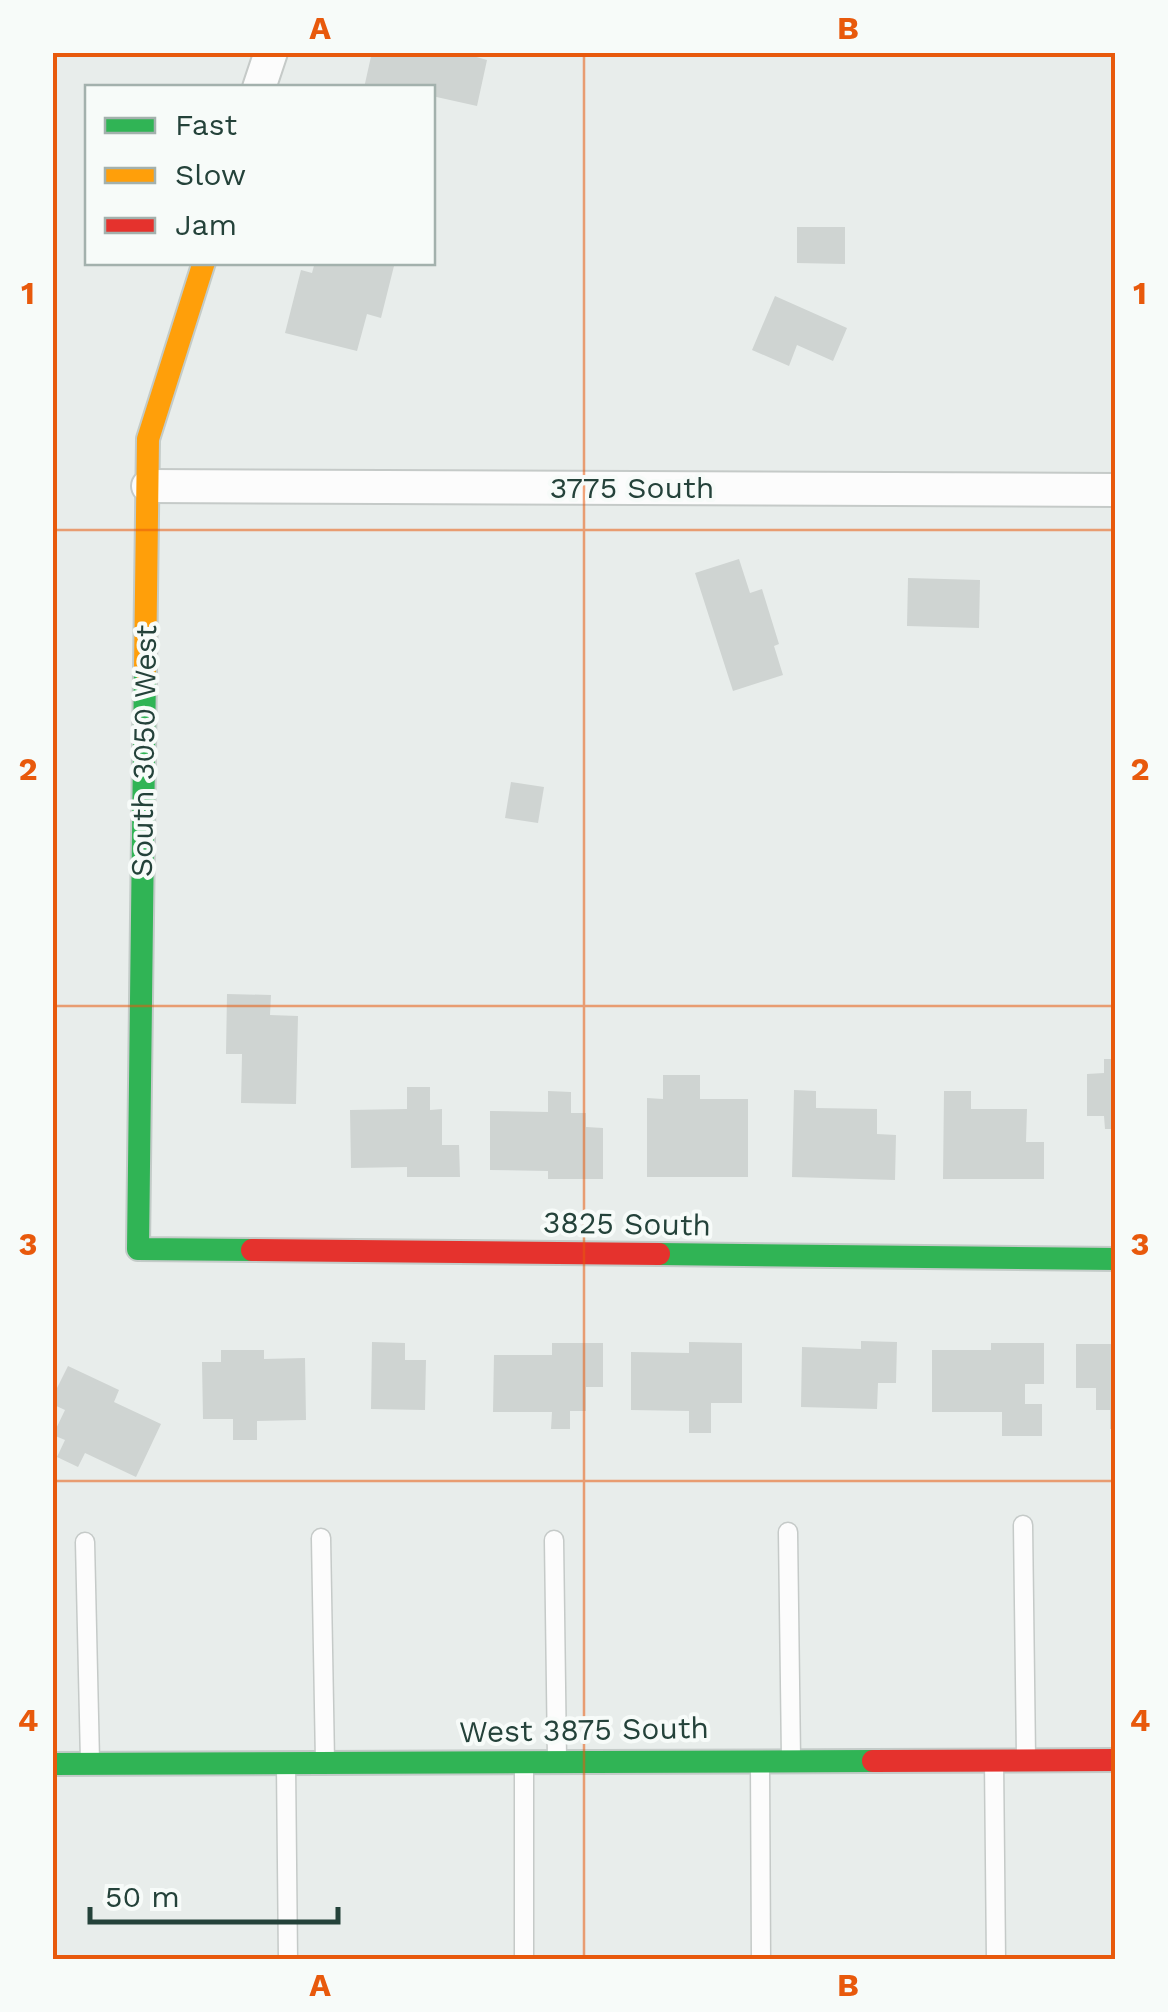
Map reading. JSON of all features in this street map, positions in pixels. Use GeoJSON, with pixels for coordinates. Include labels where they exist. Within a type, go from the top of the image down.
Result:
{"type":"FeatureCollection","features":[{"type":"Feature","properties":{"kind":"street"},"geometry":{"type":"LineString","coordinates":[[261,85],[270,52]]}},
{"type":"Feature","properties":{"kind":"street","name":"South 3050 West"},"geometry":{"type":"LineString","coordinates":[[138,1249],[148,439],[203,265]]}},
{"type":"Feature","properties":{"kind":"street","name":"3775 South"},"geometry":{"type":"LineString","coordinates":[[148,486],[1116,490]]}},
{"type":"Feature","properties":{"kind":"street","name":"3825 South"},"geometry":{"type":"LineString","coordinates":[[138,1249],[1116,1259]]}},
{"type":"Feature","properties":{"kind":"street","name":"West 3875 South"},"geometry":{"type":"LineString","coordinates":[[52,1764],[994,1757],[1116,1760]]}},
{"type":"Feature","properties":{"kind":"lane"},"geometry":{"type":"LineString","coordinates":[[1023,1525],[1026,1757]]}},
{"type":"Feature","properties":{"kind":"lane"},"geometry":{"type":"LineString","coordinates":[[788,1532],[791,1758]]}},
{"type":"Feature","properties":{"kind":"lane"},"geometry":{"type":"LineString","coordinates":[[321,1538],[325,1762]]}},
{"type":"Feature","properties":{"kind":"lane"},"geometry":{"type":"LineString","coordinates":[[554,1540],[557,1760]]}},
{"type":"Feature","properties":{"kind":"lane"},"geometry":{"type":"LineString","coordinates":[[86,1542],[90,1762]]}},
{"type":"Feature","properties":{"kind":"lane"},"geometry":{"type":"LineString","coordinates":[[994,1757],[996,1960]]}},
{"type":"Feature","properties":{"kind":"lane"},"geometry":{"type":"LineString","coordinates":[[760,1758],[760,1960]]}},
{"type":"Feature","properties":{"kind":"lane"},"geometry":{"type":"LineString","coordinates":[[524,1760],[524,1960]]}},
{"type":"Feature","properties":{"kind":"lane"},"geometry":{"type":"LineString","coordinates":[[286,1762],[288,1960]]}},
{"type":"Feature","properties":{"kind":"building"},"geometry":{"type":"Polygon","coordinates":[[[372,52],[459,52],[487,60],[477,106],[435,97],[435,85],[365,85],[372,52]]]}},
{"type":"Feature","properties":{"kind":"building"},"geometry":{"type":"Polygon","coordinates":[[[797,227],[845,227],[845,264],[797,263],[797,227]]]}},
{"type":"Feature","properties":{"kind":"building"},"geometry":{"type":"Polygon","coordinates":[[[314,265],[394,266],[381,318],[367,314],[357,351],[285,333],[301,270],[312,273],[314,265]]]}},
{"type":"Feature","properties":{"kind":"building"},"geometry":{"type":"Polygon","coordinates":[[[775,296],[847,328],[833,361],[797,345],[789,366],[752,350],[775,296]]]}},
{"type":"Feature","properties":{"kind":"building"},"geometry":{"type":"Polygon","coordinates":[[[739,559],[750,593],[762,589],[779,644],[774,646],[783,675],[733,691],[695,573],[739,559]]]}},
{"type":"Feature","properties":{"kind":"building"},"geometry":{"type":"Polygon","coordinates":[[[908,578],[980,580],[979,628],[907,626],[908,578]]]}},
{"type":"Feature","properties":{"kind":"building"},"geometry":{"type":"Polygon","coordinates":[[[511,782],[544,787],[538,823],[505,818],[511,782]]]}},
{"type":"Feature","properties":{"kind":"building"},"geometry":{"type":"Polygon","coordinates":[[[227,994],[271,995],[270,1015],[298,1016],[296,1104],[241,1103],[242,1054],[226,1054],[227,994]]]}},
{"type":"Feature","properties":{"kind":"building"},"geometry":{"type":"Polygon","coordinates":[[[1104,1059],[1116,1059],[1116,1129],[1105,1129],[1104,1116],[1087,1116],[1087,1074],[1104,1073],[1104,1059]]]}},
{"type":"Feature","properties":{"kind":"building"},"geometry":{"type":"Polygon","coordinates":[[[663,1075],[700,1075],[700,1099],[748,1099],[748,1177],[647,1177],[647,1098],[663,1099],[663,1075]]]}},
{"type":"Feature","properties":{"kind":"building"},"geometry":{"type":"Polygon","coordinates":[[[407,1087],[430,1087],[430,1110],[442,1109],[442,1145],[459,1145],[460,1177],[407,1177],[407,1167],[351,1168],[350,1110],[407,1109],[407,1087]]]}},
{"type":"Feature","properties":{"kind":"building"},"geometry":{"type":"Polygon","coordinates":[[[794,1090],[816,1091],[816,1108],[877,1109],[877,1134],[896,1135],[895,1180],[792,1177],[794,1090]]]}},
{"type":"Feature","properties":{"kind":"building"},"geometry":{"type":"Polygon","coordinates":[[[548,1091],[571,1092],[571,1113],[586,1113],[586,1127],[603,1128],[603,1179],[548,1179],[548,1171],[490,1170],[490,1111],[548,1112],[548,1091]]]}},
{"type":"Feature","properties":{"kind":"building"},"geometry":{"type":"Polygon","coordinates":[[[944,1091],[971,1091],[971,1109],[1027,1109],[1026,1142],[1044,1142],[1044,1179],[943,1179],[944,1091]]]}},
{"type":"Feature","properties":{"kind":"building"},"geometry":{"type":"Polygon","coordinates":[[[861,1341],[897,1342],[896,1383],[878,1383],[877,1409],[801,1407],[802,1347],[861,1349],[861,1341]]]}},
{"type":"Feature","properties":{"kind":"building"},"geometry":{"type":"Polygon","coordinates":[[[372,1342],[405,1343],[405,1360],[426,1360],[425,1410],[371,1409],[372,1342]]]}},
{"type":"Feature","properties":{"kind":"building"},"geometry":{"type":"Polygon","coordinates":[[[689,1342],[742,1343],[742,1403],[711,1403],[711,1433],[689,1433],[689,1411],[631,1410],[631,1352],[689,1353],[689,1342]]]}},
{"type":"Feature","properties":{"kind":"building"},"geometry":{"type":"Polygon","coordinates":[[[552,1343],[603,1343],[603,1387],[586,1387],[586,1411],[570,1411],[570,1429],[551,1429],[552,1412],[493,1412],[494,1355],[552,1355],[552,1343]]]}},
{"type":"Feature","properties":{"kind":"building"},"geometry":{"type":"Polygon","coordinates":[[[991,1343],[1044,1343],[1044,1384],[1025,1384],[1025,1404],[1042,1404],[1042,1436],[1002,1436],[1002,1412],[932,1412],[932,1350],[991,1350],[991,1343]]]}},
{"type":"Feature","properties":{"kind":"building"},"geometry":{"type":"Polygon","coordinates":[[[1076,1344],[1116,1344],[1116,1429],[1110,1429],[1110,1410],[1096,1410],[1096,1388],[1076,1388],[1076,1344]]]}},
{"type":"Feature","properties":{"kind":"building"},"geometry":{"type":"Polygon","coordinates":[[[221,1350],[264,1350],[264,1359],[305,1358],[306,1420],[257,1421],[257,1440],[233,1440],[233,1419],[203,1419],[202,1362],[221,1362],[221,1350]]]}},
{"type":"Feature","properties":{"kind":"building"},"geometry":{"type":"Polygon","coordinates":[[[68,1366],[119,1390],[114,1402],[161,1424],[136,1477],[85,1453],[78,1467],[57,1457],[65,1440],[53,1435],[65,1410],[52,1404],[52,1398],[68,1366]]]}},
{"type":"Feature","properties":{"kind":"traffic: fast"},"geometry":{"type":"LineString","coordinates":[[145,670],[138,1249],[252,1250]]}},
{"type":"Feature","properties":{"kind":"traffic: fast"},"geometry":{"type":"LineString","coordinates":[[659,1254],[1116,1259]]}},
{"type":"Feature","properties":{"kind":"traffic: fast"},"geometry":{"type":"LineString","coordinates":[[52,1764],[873,1761]]}},
{"type":"Feature","properties":{"kind":"traffic: slow"},"geometry":{"type":"LineString","coordinates":[[145,670],[148,439],[203,265]]}},
{"type":"Feature","properties":{"kind":"traffic: jam"},"geometry":{"type":"LineString","coordinates":[[252,1250],[659,1254]]}},
{"type":"Feature","properties":{"kind":"traffic: jam"},"geometry":{"type":"LineString","coordinates":[[873,1761],[1116,1760]]}}]}
